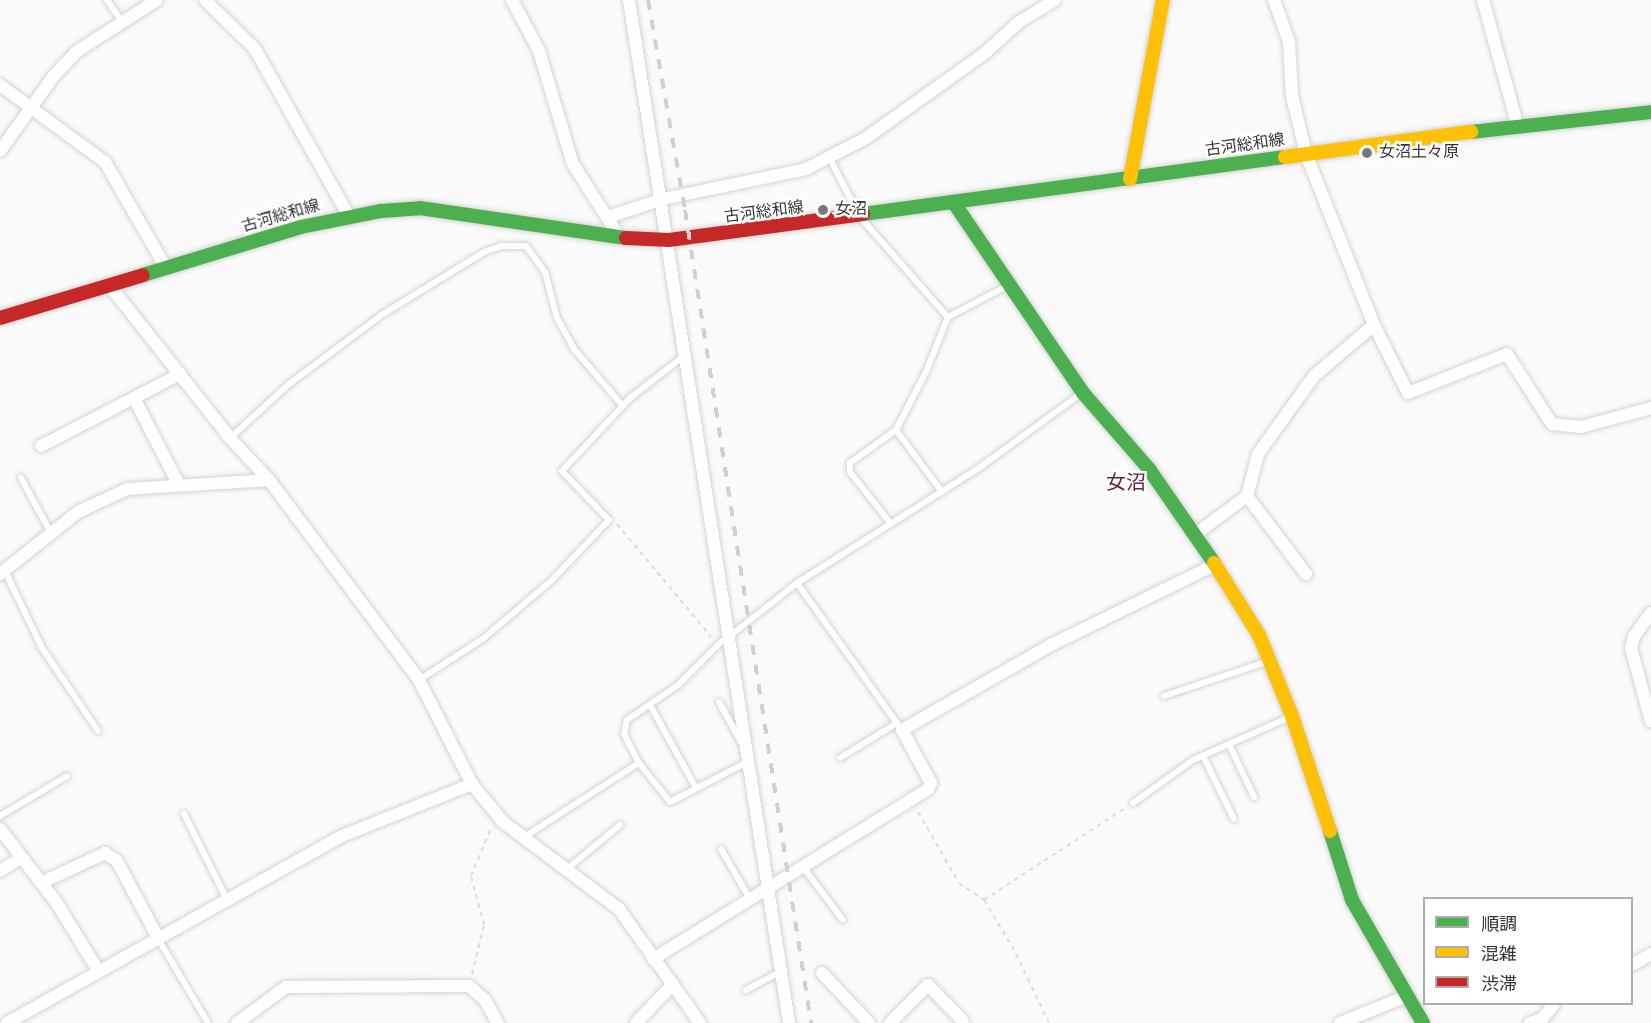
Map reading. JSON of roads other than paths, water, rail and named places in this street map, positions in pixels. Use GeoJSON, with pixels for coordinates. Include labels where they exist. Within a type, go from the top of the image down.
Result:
{"type":"FeatureCollection","features":[{"type":"Feature","properties":{"kind":"main road"},"geometry":{"type":"LineString","coordinates":[[1130,179],[1163,0]]}},
{"type":"Feature","properties":{"kind":"main road","name":"古河総和線"},"geometry":{"type":"LineString","coordinates":[[0,318],[348,215],[420,208],[620,238],[669,240],[860,217],[1306,154],[1651,112]]}},
{"type":"Feature","properties":{"kind":"main road"},"geometry":{"type":"LineString","coordinates":[[954,203],[1007,285],[1083,393],[1149,469],[1196,534],[1258,635],[1292,716],[1352,900],[1423,1023]]}},
{"type":"Feature","properties":{"kind":"street"},"geometry":{"type":"LineString","coordinates":[[0,151],[76,52],[121,20],[157,0]]}},
{"type":"Feature","properties":{"kind":"street"},"geometry":{"type":"LineString","coordinates":[[205,0],[255,49],[348,215]]}},
{"type":"Feature","properties":{"kind":"street"},"geometry":{"type":"LineString","coordinates":[[512,0],[539,51],[573,164],[620,238]]}},
{"type":"Feature","properties":{"kind":"street"},"geometry":{"type":"LineString","coordinates":[[629,0],[663,199],[726,638],[749,758],[789,1023]]}},
{"type":"Feature","properties":{"kind":"street"},"geometry":{"type":"LineString","coordinates":[[608,217],[663,199],[806,169],[866,138],[985,53],[1019,22],[1055,0]]}},
{"type":"Feature","properties":{"kind":"street"},"geometry":{"type":"LineString","coordinates":[[1274,0],[1289,42],[1293,96],[1306,154],[1374,325],[1408,393],[1507,354],[1552,424],[1581,427],[1651,410]]}},
{"type":"Feature","properties":{"kind":"street"},"geometry":{"type":"LineString","coordinates":[[1483,0],[1518,127]]}},
{"type":"Feature","properties":{"kind":"street"},"geometry":{"type":"LineString","coordinates":[[0,85],[105,162],[166,268]]}},
{"type":"Feature","properties":{"kind":"street"},"geometry":{"type":"LineString","coordinates":[[110,286],[230,438],[269,480],[419,680],[472,784],[499,817],[619,909],[700,1023]]}},
{"type":"Feature","properties":{"kind":"street"},"geometry":{"type":"LineString","coordinates":[[1196,534],[1247,496],[1258,454],[1314,376],[1374,325]]}},
{"type":"Feature","properties":{"kind":"street"},"geometry":{"type":"LineString","coordinates":[[41,446],[180,374]]}},
{"type":"Feature","properties":{"kind":"street"},"geometry":{"type":"LineString","coordinates":[[134,398],[178,485]]}},
{"type":"Feature","properties":{"kind":"street"},"geometry":{"type":"LineString","coordinates":[[2,569],[78,512],[127,489],[269,480]]}},
{"type":"Feature","properties":{"kind":"street"},"geometry":{"type":"LineString","coordinates":[[1247,496],[1306,574]]}},
{"type":"Feature","properties":{"kind":"street"},"geometry":{"type":"LineString","coordinates":[[653,959],[910,800],[931,783],[899,727],[1051,645],[1214,565]]}},
{"type":"Feature","properties":{"kind":"street"},"geometry":{"type":"LineString","coordinates":[[1651,613],[1634,636],[1631,648],[1651,721]]}},
{"type":"Feature","properties":{"kind":"street"},"geometry":{"type":"LineString","coordinates":[[7,1023],[157,936],[342,836],[472,784]]}},
{"type":"Feature","properties":{"kind":"street"},"geometry":{"type":"LineString","coordinates":[[0,829],[41,884],[98,970]]}},
{"type":"Feature","properties":{"kind":"street"},"geometry":{"type":"LineString","coordinates":[[41,884],[105,853],[117,861],[157,936]]}},
{"type":"Feature","properties":{"kind":"street"},"geometry":{"type":"LineString","coordinates":[[0,871],[21,858]]}},
{"type":"Feature","properties":{"kind":"street"},"geometry":{"type":"LineString","coordinates":[[1633,964],[1651,954]]}},
{"type":"Feature","properties":{"kind":"street"},"geometry":{"type":"LineString","coordinates":[[822,973],[869,1023]]}},
{"type":"Feature","properties":{"kind":"street"},"geometry":{"type":"LineString","coordinates":[[636,1023],[673,984]]}},
{"type":"Feature","properties":{"kind":"street"},"geometry":{"type":"LineString","coordinates":[[890,1023],[928,985],[963,1021]]}},
{"type":"Feature","properties":{"kind":"street"},"geometry":{"type":"LineString","coordinates":[[237,1023],[285,987],[469,986],[485,1000],[498,1023]]}},
{"type":"Feature","properties":{"kind":"street"},"geometry":{"type":"LineString","coordinates":[[1340,1023],[1407,996]]}},
{"type":"Feature","properties":{"kind":"street"},"geometry":{"type":"LineString","coordinates":[[1530,1023],[1542,1019],[1553,1005]]}},
{"type":"Feature","properties":{"kind":"lane"},"geometry":{"type":"LineString","coordinates":[[107,0],[121,20]]}},
{"type":"Feature","properties":{"kind":"lane"},"geometry":{"type":"LineString","coordinates":[[830,157],[860,217],[948,317]]}},
{"type":"Feature","properties":{"kind":"lane"},"geometry":{"type":"LineString","coordinates":[[230,438],[288,384],[383,314],[484,252],[501,246],[526,246],[545,272],[557,318],[574,349],[622,405]]}},
{"type":"Feature","properties":{"kind":"lane"},"geometry":{"type":"LineString","coordinates":[[891,524],[850,472],[850,462],[896,430],[926,372],[948,317],[1007,285]]}},
{"type":"Feature","properties":{"kind":"lane"},"geometry":{"type":"LineString","coordinates":[[419,680],[484,638],[552,580],[609,520],[562,471],[622,405],[661,371],[687,355]]}},
{"type":"Feature","properties":{"kind":"lane"},"geometry":{"type":"LineString","coordinates":[[719,702],[749,758],[670,802],[639,763],[624,734],[627,720],[678,685],[726,638],[797,583],[942,492],[1083,393]]}},
{"type":"Feature","properties":{"kind":"lane"},"geometry":{"type":"LineString","coordinates":[[896,430],[942,492]]}},
{"type":"Feature","properties":{"kind":"lane"},"geometry":{"type":"LineString","coordinates":[[21,478],[51,534]]}},
{"type":"Feature","properties":{"kind":"lane"},"geometry":{"type":"LineString","coordinates":[[2,569],[42,648],[98,731]]}},
{"type":"Feature","properties":{"kind":"lane"},"geometry":{"type":"LineString","coordinates":[[797,583],[899,727],[840,758]]}},
{"type":"Feature","properties":{"kind":"lane"},"geometry":{"type":"LineString","coordinates":[[1164,696],[1269,661]]}},
{"type":"Feature","properties":{"kind":"lane"},"geometry":{"type":"LineString","coordinates":[[650,705],[696,788]]}},
{"type":"Feature","properties":{"kind":"lane"},"geometry":{"type":"LineString","coordinates":[[1133,803],[1203,756],[1292,716]]}},
{"type":"Feature","properties":{"kind":"lane"},"geometry":{"type":"LineString","coordinates":[[1228,744],[1254,797]]}},
{"type":"Feature","properties":{"kind":"lane"},"geometry":{"type":"LineString","coordinates":[[1203,756],[1234,819]]}},
{"type":"Feature","properties":{"kind":"lane"},"geometry":{"type":"LineString","coordinates":[[524,837],[639,763]]}},
{"type":"Feature","properties":{"kind":"lane"},"geometry":{"type":"LineString","coordinates":[[0,816],[67,776]]}},
{"type":"Feature","properties":{"kind":"lane"},"geometry":{"type":"LineString","coordinates":[[184,814],[226,898]]}},
{"type":"Feature","properties":{"kind":"lane"},"geometry":{"type":"LineString","coordinates":[[567,869],[620,825]]}},
{"type":"Feature","properties":{"kind":"lane"},"geometry":{"type":"LineString","coordinates":[[721,849],[750,899]]}},
{"type":"Feature","properties":{"kind":"lane"},"geometry":{"type":"LineString","coordinates":[[802,867],[843,920]]}},
{"type":"Feature","properties":{"kind":"lane"},"geometry":{"type":"LineString","coordinates":[[157,936],[208,1023]]}},
{"type":"Feature","properties":{"kind":"lane"},"geometry":{"type":"LineString","coordinates":[[746,990],[781,970]]}},
{"type":"Feature","properties":{"kind":"railway"},"geometry":{"type":"LineString","coordinates":[[648,0],[685,210],[811,1023]]}},
{"type":"Feature","properties":{"kind":"place","name":"女沼土々原"},"geometry":{"type":"Point","coordinates":[1367,153]}},
{"type":"Feature","properties":{"kind":"place","name":"女沼"},"geometry":{"type":"Point","coordinates":[823,210]}},
{"type":"Feature","properties":{"kind":"district","name":"女沼"},"geometry":{"type":"Point","coordinates":[1126,483]}}]}
